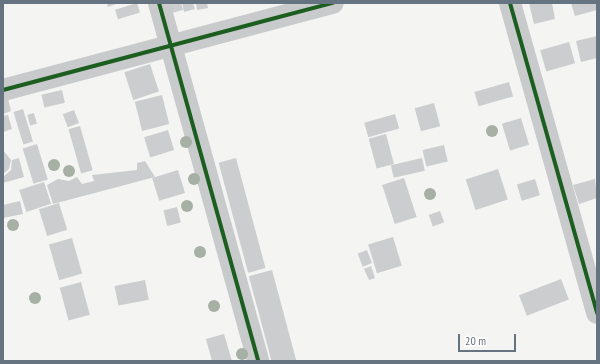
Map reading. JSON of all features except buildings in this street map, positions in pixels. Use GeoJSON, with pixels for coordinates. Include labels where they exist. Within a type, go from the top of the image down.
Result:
{"type":"FeatureCollection","features":[{"type":"Feature","properties":{"kind":"street"},"geometry":{"type":"LineString","coordinates":[[158,3],[258,361]]}},
{"type":"Feature","properties":{"kind":"street"},"geometry":{"type":"LineString","coordinates":[[3,90],[333,3]]}},
{"type":"Feature","properties":{"kind":"street"},"geometry":{"type":"LineString","coordinates":[[510,3],[597,313]]}},
{"type":"Feature","properties":{"kind":"cycle path"},"geometry":{"type":"LineString","coordinates":[[159,3],[258,361]]}},
{"type":"Feature","properties":{"kind":"cycle path"},"geometry":{"type":"LineString","coordinates":[[3,90],[333,3]]}},
{"type":"Feature","properties":{"kind":"cycle path"},"geometry":{"type":"LineString","coordinates":[[510,3],[597,313]]}}]}
